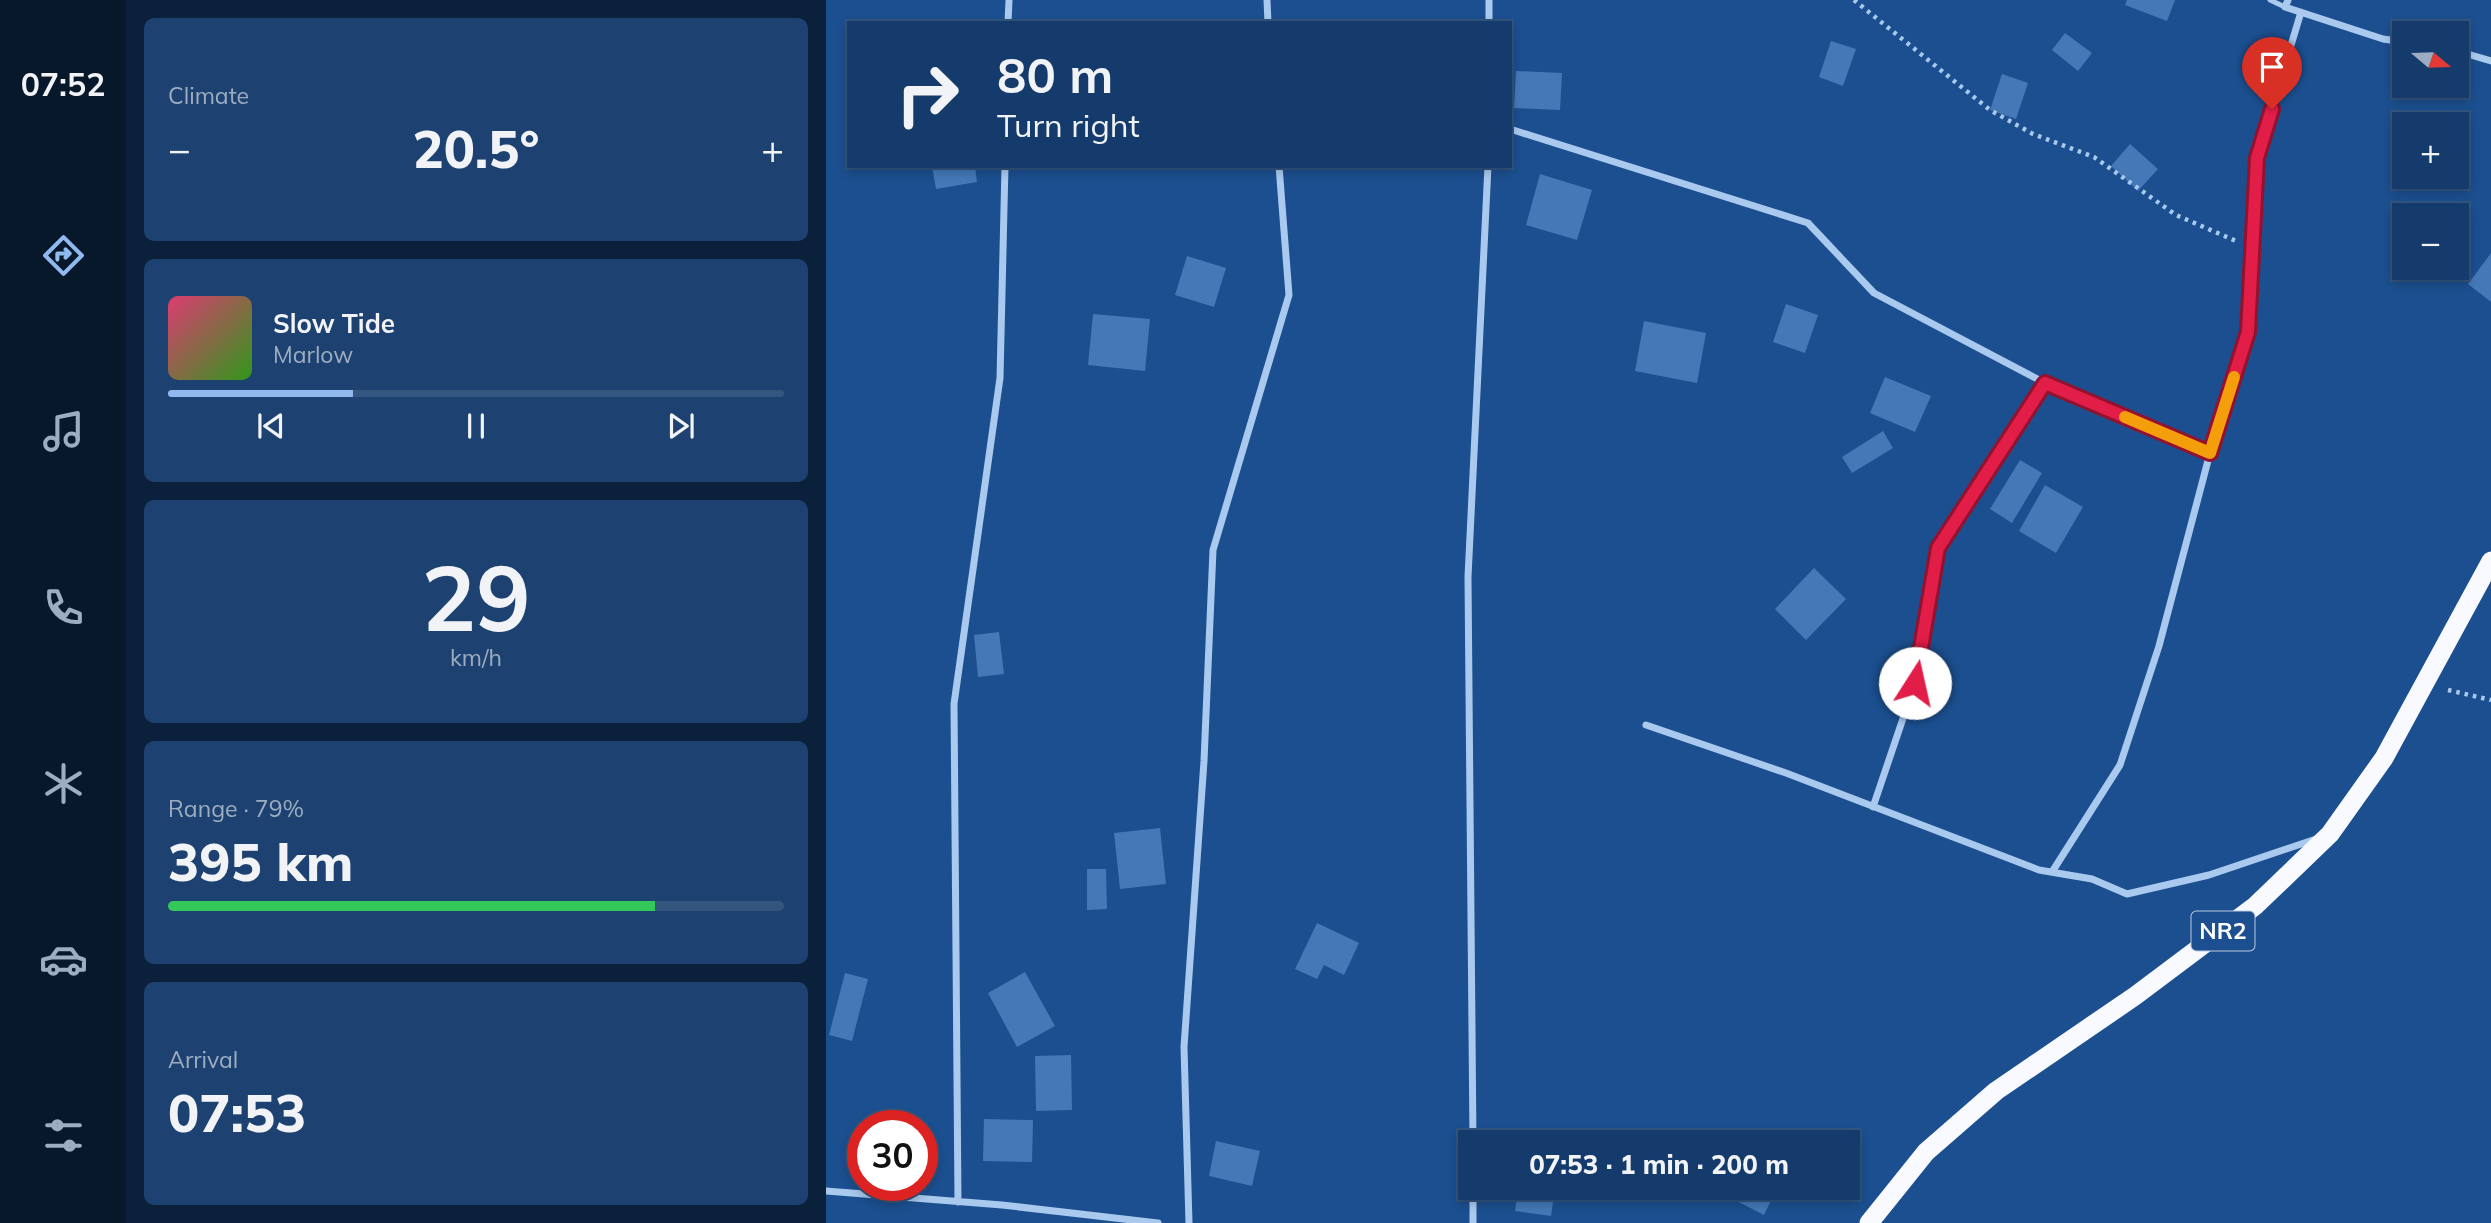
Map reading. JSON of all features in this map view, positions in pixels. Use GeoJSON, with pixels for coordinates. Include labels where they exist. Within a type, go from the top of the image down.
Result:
{"type":"FeatureCollection","features":[{"type":"Feature","properties":{"kind":"highway","name":"NR2"},"geometry":{"type":"LineString","coordinates":[[1868,1223],[1926,1152],[1996,1091],[2135,996],[2255,906],[2330,834],[2384,758],[2491,561]]}},
{"type":"Feature","properties":{"kind":"street"},"geometry":{"type":"LineString","coordinates":[[1008,21],[1009,0]]}},
{"type":"Feature","properties":{"kind":"street"},"geometry":{"type":"LineString","coordinates":[[1267,0],[1268,21]]}},
{"type":"Feature","properties":{"kind":"street"},"geometry":{"type":"LineString","coordinates":[[1489,0],[1489,21]]}},
{"type":"Feature","properties":{"kind":"street"},"geometry":{"type":"LineString","coordinates":[[2286,4],[2301,12],[2392,41]]}},
{"type":"Feature","properties":{"kind":"street"},"geometry":{"type":"LineString","coordinates":[[2053,872],[2120,765],[2160,646],[2210,453],[2248,332],[2257,158],[2301,12]]}},
{"type":"Feature","properties":{"kind":"street"},"geometry":{"type":"LineString","coordinates":[[2469,55],[2491,61]]}},
{"type":"Feature","properties":{"kind":"street"},"geometry":{"type":"LineString","coordinates":[[1512,130],[1808,223],[1874,293],[2045,383],[2210,453]]}},
{"type":"Feature","properties":{"kind":"street"},"geometry":{"type":"LineString","coordinates":[[958,1202],[954,704],[1000,379],[1005,168]]}},
{"type":"Feature","properties":{"kind":"street"},"geometry":{"type":"LineString","coordinates":[[1189,1223],[1184,1047],[1204,761],[1213,550],[1289,295],[1279,168]]}},
{"type":"Feature","properties":{"kind":"street"},"geometry":{"type":"LineString","coordinates":[[1472,1130],[1468,577],[1488,168]]}},
{"type":"Feature","properties":{"kind":"street"},"geometry":{"type":"LineString","coordinates":[[1873,807],[1915,683],[1938,548],[2045,383]]}},
{"type":"Feature","properties":{"kind":"street"},"geometry":{"type":"LineString","coordinates":[[1646,725],[1786,773],[2039,870],[2091,879],[2127,894],[2209,875],[2330,834]]}},
{"type":"Feature","properties":{"kind":"street"},"geometry":{"type":"LineString","coordinates":[[826,1191],[1158,1223]]}},
{"type":"Feature","properties":{"kind":"street"},"geometry":{"type":"LineString","coordinates":[[1473,1200],[1473,1223]]}},
{"type":"Feature","properties":{"kind":"lane"},"geometry":{"type":"LineString","coordinates":[[2270,0],[2286,4]]}},
{"type":"Feature","properties":{"kind":"path"},"geometry":{"type":"LineString","coordinates":[[1854,0],[1990,110],[2033,134],[2094,157],[2176,215],[2252,248]]}},
{"type":"Feature","properties":{"kind":"path"},"geometry":{"type":"LineString","coordinates":[[2424,684],[2491,700]]}},
{"type":"Feature","properties":{"kind":"building"},"geometry":{"type":"Polygon","coordinates":[[[2127,0],[2175,0],[2167,21],[2125,5],[2127,0]]]}},
{"type":"Feature","properties":{"kind":"building"},"geometry":{"type":"Polygon","coordinates":[[[2065,33],[2092,53],[2078,71],[2052,50],[2065,33]]]}},
{"type":"Feature","properties":{"kind":"building"},"geometry":{"type":"Polygon","coordinates":[[[1831,41],[1856,49],[1843,86],[1819,77],[1831,41]]]}},
{"type":"Feature","properties":{"kind":"building"},"geometry":{"type":"Polygon","coordinates":[[[1516,71],[1562,73],[1560,110],[1514,108],[1516,71]]]}},
{"type":"Feature","properties":{"kind":"building"},"geometry":{"type":"Polygon","coordinates":[[[2002,74],[2028,83],[2016,119],[1990,110],[2002,74]]]}},
{"type":"Feature","properties":{"kind":"building"},"geometry":{"type":"Polygon","coordinates":[[[2130,144],[2158,169],[2138,191],[2111,166],[2130,144]]]}},
{"type":"Feature","properties":{"kind":"building"},"geometry":{"type":"Polygon","coordinates":[[[932,168],[975,168],[977,182],[936,189],[932,168]]]}},
{"type":"Feature","properties":{"kind":"building"},"geometry":{"type":"Polygon","coordinates":[[[1540,174],[1592,190],[1577,240],[1526,225],[1540,174]]]}},
{"type":"Feature","properties":{"kind":"building"},"geometry":{"type":"Polygon","coordinates":[[[2491,253],[2491,302],[2468,284],[2491,253]]]}},
{"type":"Feature","properties":{"kind":"building"},"geometry":{"type":"Polygon","coordinates":[[[1187,256],[1226,268],[1214,307],[1175,295],[1187,256]]]}},
{"type":"Feature","properties":{"kind":"building"},"geometry":{"type":"Polygon","coordinates":[[[1786,304],[1818,315],[1805,353],[1773,342],[1786,304]]]}},
{"type":"Feature","properties":{"kind":"building"},"geometry":{"type":"Polygon","coordinates":[[[1093,314],[1150,319],[1145,371],[1088,365],[1093,314]]]}},
{"type":"Feature","properties":{"kind":"building"},"geometry":{"type":"Polygon","coordinates":[[[1644,321],[1706,333],[1697,383],[1635,371],[1644,321]]]}},
{"type":"Feature","properties":{"kind":"building"},"geometry":{"type":"Polygon","coordinates":[[[1885,377],[1931,396],[1915,432],[1870,413],[1885,377]]]}},
{"type":"Feature","properties":{"kind":"building"},"geometry":{"type":"Polygon","coordinates":[[[1883,431],[1893,448],[1852,473],[1842,457],[1883,431]]]}},
{"type":"Feature","properties":{"kind":"building"},"geometry":{"type":"Polygon","coordinates":[[[2020,460],[2042,473],[2012,523],[1990,509],[2020,460]]]}},
{"type":"Feature","properties":{"kind":"building"},"geometry":{"type":"Polygon","coordinates":[[[2045,485],[2083,507],[2056,553],[2019,531],[2045,485]]]}},
{"type":"Feature","properties":{"kind":"building"},"geometry":{"type":"Polygon","coordinates":[[[1814,568],[1846,599],[1806,640],[1775,609],[1814,568]]]}},
{"type":"Feature","properties":{"kind":"building"},"geometry":{"type":"Polygon","coordinates":[[[999,632],[1004,674],[978,677],[974,635],[999,632]]]}},
{"type":"Feature","properties":{"kind":"building"},"geometry":{"type":"Polygon","coordinates":[[[1160,828],[1166,884],[1120,889],[1114,833],[1160,828]]]}},
{"type":"Feature","properties":{"kind":"building"},"geometry":{"type":"Polygon","coordinates":[[[1087,869],[1106,869],[1107,909],[1087,910],[1087,869]]]}},
{"type":"Feature","properties":{"kind":"building"},"geometry":{"type":"Polygon","coordinates":[[[1317,923],[1359,943],[1344,975],[1324,965],[1317,979],[1295,969],[1317,923]]]}},
{"type":"Feature","properties":{"kind":"building"},"geometry":{"type":"Polygon","coordinates":[[[1025,972],[1055,1026],[1017,1047],[988,993],[1025,972]]]}},
{"type":"Feature","properties":{"kind":"building"},"geometry":{"type":"Polygon","coordinates":[[[845,973],[868,979],[852,1041],[829,1035],[845,973]]]}},
{"type":"Feature","properties":{"kind":"building"},"geometry":{"type":"Polygon","coordinates":[[[1071,1055],[1072,1110],[1036,1111],[1035,1056],[1071,1055]]]}},
{"type":"Feature","properties":{"kind":"building"},"geometry":{"type":"Polygon","coordinates":[[[984,1119],[1033,1120],[1032,1162],[983,1161],[984,1119]]]}},
{"type":"Feature","properties":{"kind":"building"},"geometry":{"type":"Polygon","coordinates":[[[1216,1141],[1260,1151],[1252,1186],[1209,1176],[1216,1141]]]}},
{"type":"Feature","properties":{"kind":"building"},"geometry":{"type":"Polygon","coordinates":[[[1516,1200],[1553,1200],[1551,1216],[1515,1211],[1516,1200]]]}},
{"type":"Feature","properties":{"kind":"building"},"geometry":{"type":"Polygon","coordinates":[[[1735,1200],[1771,1200],[1764,1215],[1735,1200]]]}},
{"type":"Feature","properties":{"kind":"slow traffic"},"geometry":{"type":"LineString","coordinates":[[2125,417],[2210,453],[2234,377]]}},
{"type":"Feature","properties":{"kind":"route"},"geometry":{"type":"LineString","coordinates":[[1915,683],[1938,548],[2045,383],[2210,453],[2248,332],[2257,158],[2272,109]]}}]}
